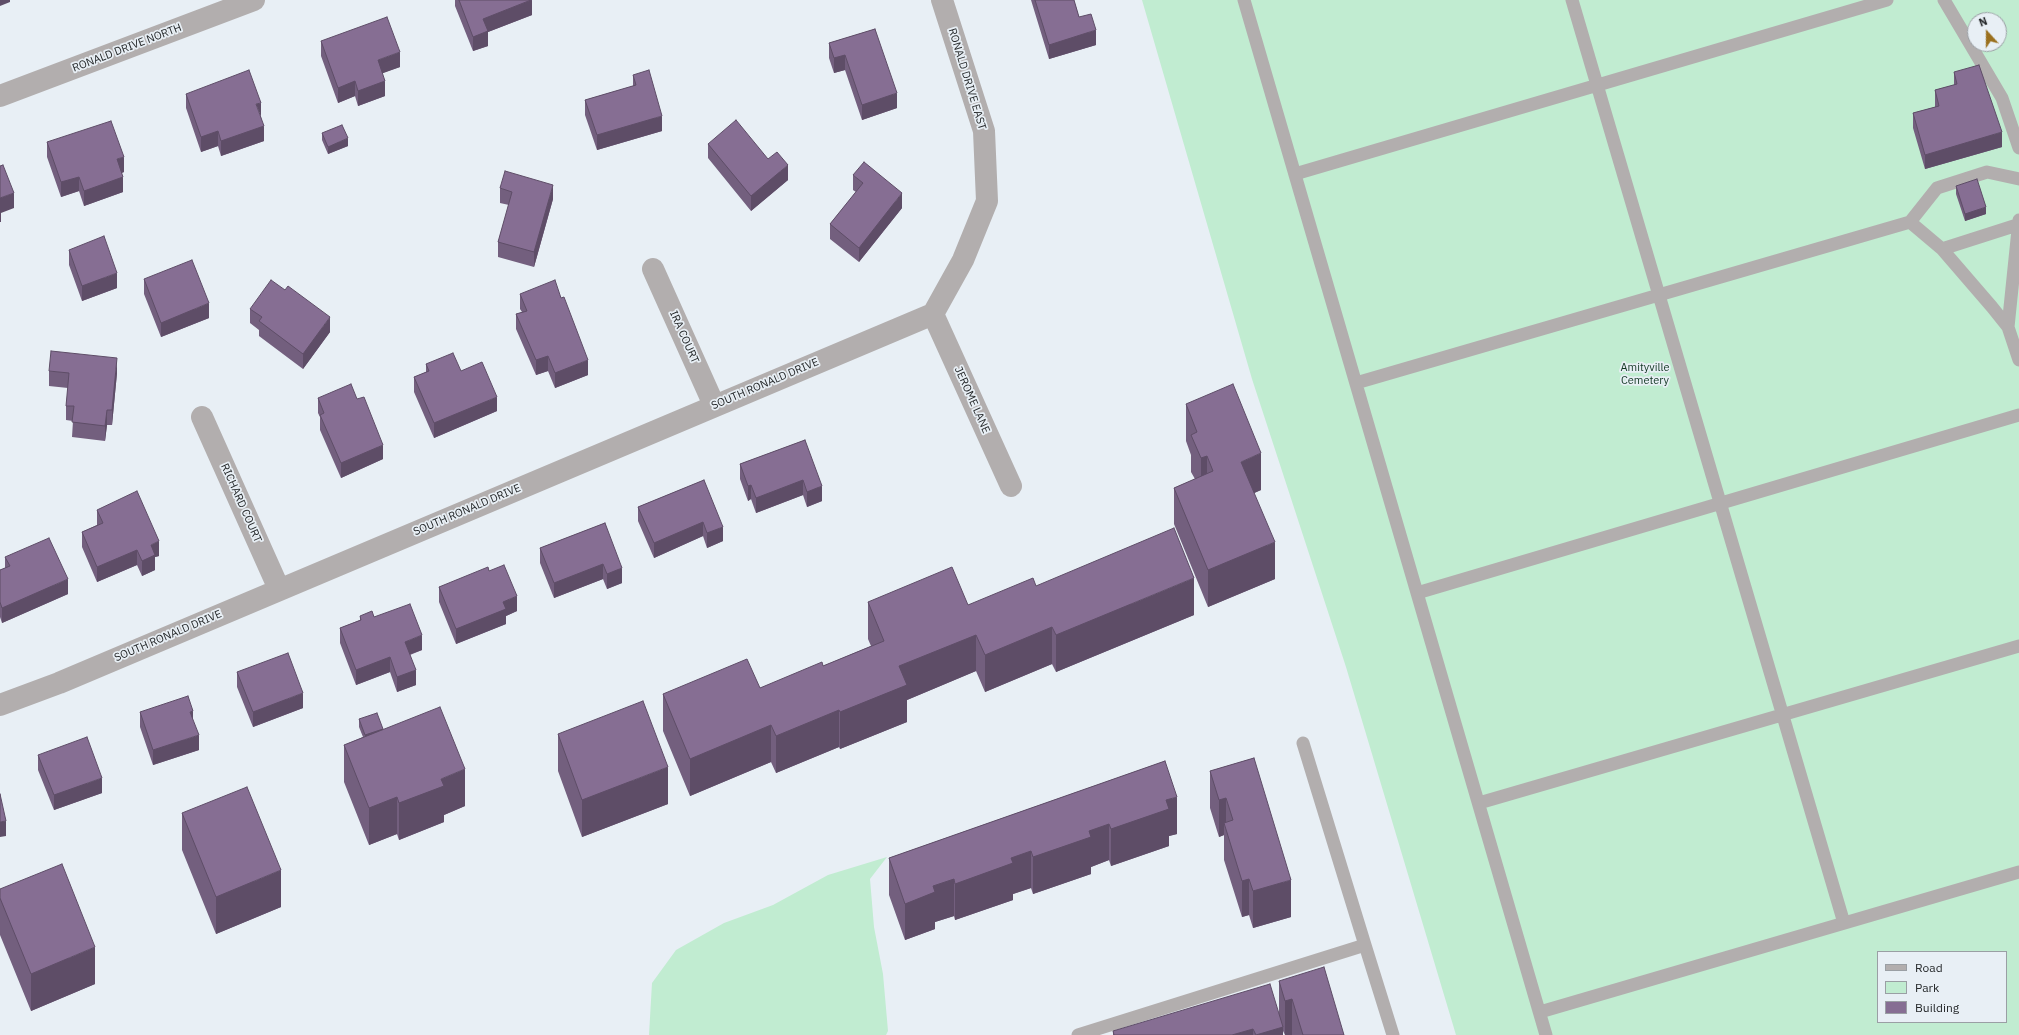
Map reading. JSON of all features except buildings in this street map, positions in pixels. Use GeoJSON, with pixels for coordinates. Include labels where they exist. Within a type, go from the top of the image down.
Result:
{"type":"FeatureCollection","features":[{"type":"Feature","properties":{"kind":"street","name":"RONALD DRIVE NORTH"},"geometry":{"type":"LineString","coordinates":[[0,96],[254,0]]}},
{"type":"Feature","properties":{"kind":"street","name":"RONALD DRIVE EAST"},"geometry":{"type":"LineString","coordinates":[[933,314],[963,260],[987,201],[984,131],[942,0]]}},
{"type":"Feature","properties":{"kind":"street","name":"IRA COURT"},"geometry":{"type":"LineString","coordinates":[[653,269],[714,405]]}},
{"type":"Feature","properties":{"kind":"street","name":"SOUTH RONALD DRIVE"},"geometry":{"type":"LineString","coordinates":[[0,705],[59,683],[714,405],[933,314]]}},
{"type":"Feature","properties":{"kind":"street","name":"JEROME LANE"},"geometry":{"type":"LineString","coordinates":[[933,314],[1011,486]]}},
{"type":"Feature","properties":{"kind":"street","name":"RICHARD COURT"},"geometry":{"type":"LineString","coordinates":[[202,418],[279,589]]}},
{"type":"Feature","properties":{"kind":"lane"},"geometry":{"type":"LineString","coordinates":[[1244,0],[1546,1035]]}},
{"type":"Feature","properties":{"kind":"lane"},"geometry":{"type":"LineString","coordinates":[[1572,0],[1844,923]]}},
{"type":"Feature","properties":{"kind":"lane"},"geometry":{"type":"LineString","coordinates":[[1295,174],[1888,0]]}},
{"type":"Feature","properties":{"kind":"lane"},"geometry":{"type":"LineString","coordinates":[[1944,0],[2002,98],[2019,148]]}},
{"type":"Feature","properties":{"kind":"lane"},"geometry":{"type":"LineString","coordinates":[[1356,383],[1910,222],[1936,188],[1987,172],[2019,179]]}},
{"type":"Feature","properties":{"kind":"lane"},"geometry":{"type":"LineString","coordinates":[[1910,222],[1942,249],[2008,327],[2019,360]]}},
{"type":"Feature","properties":{"kind":"lane"},"geometry":{"type":"LineString","coordinates":[[1942,249],[2018,222],[2008,327]]}},
{"type":"Feature","properties":{"kind":"lane"},"geometry":{"type":"LineString","coordinates":[[1417,593],[2019,415]]}},
{"type":"Feature","properties":{"kind":"lane"},"geometry":{"type":"LineString","coordinates":[[1479,803],[2019,646]]}},
{"type":"Feature","properties":{"kind":"lane"},"geometry":{"type":"LineString","coordinates":[[1303,743],[1393,1035]]}},
{"type":"Feature","properties":{"kind":"lane"},"geometry":{"type":"LineString","coordinates":[[1540,1012],[2019,872]]}},
{"type":"Feature","properties":{"kind":"lane"},"geometry":{"type":"LineString","coordinates":[[1078,1035],[1365,945]]}},
{"type":"Feature","properties":{"kind":"green space","name":"Amityville Cemetery"},"geometry":{"type":"Polygon","coordinates":[[[1142,0],[2019,0],[2019,1035],[1456,1035],[1346,667],[1252,379],[1142,0]]]}},
{"type":"Feature","properties":{"kind":"green space"},"geometry":{"type":"Polygon","coordinates":[[[887,857],[870,879],[874,927],[883,974],[888,1031],[886,1035],[649,1035],[652,983],[676,950],[724,923],[773,905],[828,875],[887,857]]]}}]}
